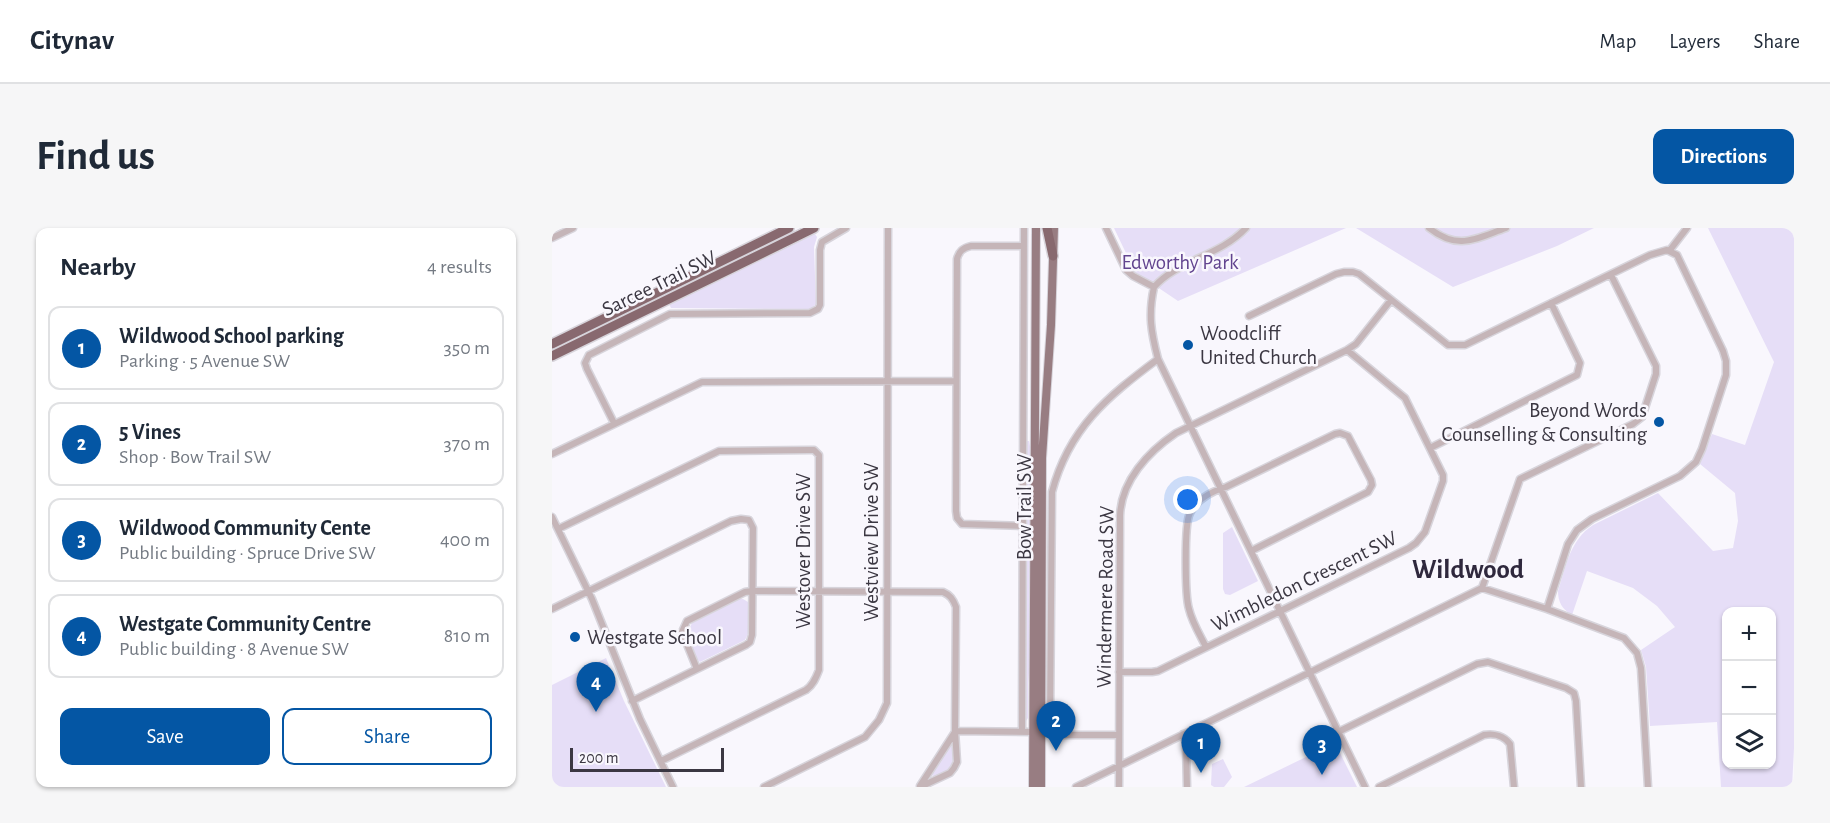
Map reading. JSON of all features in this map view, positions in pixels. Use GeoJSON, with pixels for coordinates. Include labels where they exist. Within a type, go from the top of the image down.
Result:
{"type":"FeatureCollection","features":[{"type":"Feature","properties":{"kind":"highway","name":"Sarcee Trail SW"},"geometry":{"type":"LineString","coordinates":[[552,344],[789,228]]}},
{"type":"Feature","properties":{"kind":"highway","name":"Sarcee Trail SW"},"geometry":{"type":"LineString","coordinates":[[552,356],[814,228]]}},
{"type":"Feature","properties":{"kind":"highway"},"geometry":{"type":"LineString","coordinates":[[1047,228],[1053,256]]}},
{"type":"Feature","properties":{"kind":"main road","name":"Bow Trail SW"},"geometry":{"type":"LineString","coordinates":[[1033,787],[1036,228]]}},
{"type":"Feature","properties":{"kind":"main road","name":"Bow Trail SW"},"geometry":{"type":"LineString","coordinates":[[1041,787],[1041,482],[1051,325],[1054,228]]}},
{"type":"Feature","properties":{"kind":"main road"},"geometry":{"type":"LineString","coordinates":[[1035,376],[1040,381],[1046,379]]}},
{"type":"Feature","properties":{"kind":"street"},"geometry":{"type":"LineString","coordinates":[[552,238],[573,228]]}},
{"type":"Feature","properties":{"kind":"street"},"geometry":{"type":"LineString","coordinates":[[614,423],[585,363],[592,352],[670,314],[814,312],[820,305],[822,242],[846,228]]}},
{"type":"Feature","properties":{"kind":"street","name":"Westview Drive SW"},"geometry":{"type":"LineString","coordinates":[[764,787],[866,736],[886,708],[888,228]]}},
{"type":"Feature","properties":{"kind":"street"},"geometry":{"type":"LineString","coordinates":[[1022,732],[1024,228]]}},
{"type":"Feature","properties":{"kind":"street"},"geometry":{"type":"LineString","coordinates":[[1106,228],[1126,270],[1154,287]]}},
{"type":"Feature","properties":{"kind":"street"},"geometry":{"type":"LineString","coordinates":[[1246,228],[1230,243],[1166,275],[1154,287],[1150,304],[1153,340],[1158,359],[1365,787]]}},
{"type":"Feature","properties":{"kind":"street"},"geometry":{"type":"LineString","coordinates":[[1429,228],[1449,241],[1460,242],[1506,228]]}},
{"type":"Feature","properties":{"kind":"street"},"geometry":{"type":"LineString","coordinates":[[1670,250],[1687,228]]}},
{"type":"Feature","properties":{"kind":"street"},"geometry":{"type":"LineString","coordinates":[[1023,246],[971,246],[958,253],[956,381],[957,518],[962,524],[967,525],[1023,526]]}},
{"type":"Feature","properties":{"kind":"street"},"geometry":{"type":"LineString","coordinates":[[1250,316],[1335,274],[1353,272],[1359,274],[1448,345],[1465,345],[1650,255],[1670,250],[1678,258],[1726,361],[1726,375],[1702,449],[1695,462],[1680,476],[1592,519],[1577,530],[1568,544],[1547,609]]}},
{"type":"Feature","properties":{"kind":"street"},"geometry":{"type":"LineString","coordinates":[[1482,588],[1520,479],[1633,424],[1642,417],[1656,374],[1656,366],[1611,275]]}},
{"type":"Feature","properties":{"kind":"street","name":"Windermere Road SW"},"geometry":{"type":"LineString","coordinates":[[1119,787],[1120,516],[1122,498],[1129,481],[1145,461],[1169,438],[1356,344],[1392,300]]}},
{"type":"Feature","properties":{"kind":"street"},"geometry":{"type":"LineString","coordinates":[[1430,448],[1577,375],[1580,363],[1551,303]]}},
{"type":"Feature","properties":{"kind":"street","name":"Wimbledon Crescent SW"},"geometry":{"type":"LineString","coordinates":[[1119,672],[1158,671],[1409,548],[1422,536],[1443,481],[1443,475],[1405,398],[1347,350]]}},
{"type":"Feature","properties":{"kind":"street"},"geometry":{"type":"LineString","coordinates":[[1119,735],[1056,735],[1052,731],[1050,721],[1052,492],[1061,463],[1072,441],[1084,425],[1114,393],[1158,359]]}},
{"type":"Feature","properties":{"kind":"street"},"geometry":{"type":"LineString","coordinates":[[552,453],[702,382],[956,381]]}},
{"type":"Feature","properties":{"kind":"street"},"geometry":{"type":"LineString","coordinates":[[1206,647],[1187,603],[1187,526],[1190,512],[1211,492],[1335,434],[1340,433],[1350,438],[1371,480],[1370,488],[1364,495],[1251,551]]}},
{"type":"Feature","properties":{"kind":"street","name":"Westover Drive SW"},"geometry":{"type":"LineString","coordinates":[[558,529],[720,451],[814,450],[819,455],[819,670],[810,687],[661,761]]}},
{"type":"Feature","properties":{"kind":"street"},"geometry":{"type":"LineString","coordinates":[[552,517],[588,591],[632,701],[674,787]]}},
{"type":"Feature","properties":{"kind":"street"},"geometry":{"type":"LineString","coordinates":[[552,609],[731,521],[749,520],[753,528],[752,635],[750,642],[632,701]]}},
{"type":"Feature","properties":{"kind":"street"},"geometry":{"type":"LineString","coordinates":[[1076,787],[1482,588],[1619,635],[1633,647],[1640,659],[1641,668],[1648,787]]}},
{"type":"Feature","properties":{"kind":"street"},"geometry":{"type":"LineString","coordinates":[[697,669],[682,632],[687,621],[745,592],[887,591],[949,594],[956,606],[955,731],[957,762],[947,775],[920,787]]}},
{"type":"Feature","properties":{"kind":"street"},"geometry":{"type":"LineString","coordinates":[[1338,732],[1477,664],[1488,662],[1566,688],[1574,693],[1581,787]]}},
{"type":"Feature","properties":{"kind":"street"},"geometry":{"type":"LineString","coordinates":[[955,731],[1033,732]]}},
{"type":"Feature","properties":{"kind":"street"},"geometry":{"type":"LineString","coordinates":[[920,787],[955,731]]}},
{"type":"Feature","properties":{"kind":"street"},"geometry":{"type":"LineString","coordinates":[[1183,734],[1186,744],[1187,787]]}},
{"type":"Feature","properties":{"kind":"street"},"geometry":{"type":"LineString","coordinates":[[1380,787],[1484,735],[1491,734],[1506,739],[1510,744],[1514,787]]}},
{"type":"Feature","properties":{"kind":"green space","name":"Edworthy Park"},"geometry":{"type":"Polygon","coordinates":[[[1114,228],[1346,228],[1178,301],[1135,272],[1114,228]]]}},
{"type":"Feature","properties":{"kind":"green space"},"geometry":{"type":"Polygon","coordinates":[[[1356,228],[1594,228],[1557,246],[1453,287],[1356,228]]]}},
{"type":"Feature","properties":{"kind":"green space"},"geometry":{"type":"Polygon","coordinates":[[[1708,228],[1794,228],[1794,748],[1792,787],[1721,787],[1717,722],[1650,726],[1646,667],[1641,650],[1675,627],[1657,606],[1633,588],[1587,571],[1572,615],[1561,605],[1559,599],[1558,591],[1570,554],[1585,531],[1658,493],[1713,551],[1733,548],[1738,521],[1735,493],[1700,464],[1712,434],[1745,445],[1774,362],[1708,228]]]}},
{"type":"Feature","properties":{"kind":"green space"},"geometry":{"type":"Polygon","coordinates":[[[815,234],[817,237],[814,247],[816,304],[811,309],[671,308],[669,304],[815,234]]]}},
{"type":"Feature","properties":{"kind":"green space"},"geometry":{"type":"Polygon","coordinates":[[[1027,441],[1029,441],[1031,451],[1031,654],[1026,721],[1027,441]]]}},
{"type":"Feature","properties":{"kind":"green space"},"geometry":{"type":"Polygon","coordinates":[[[1232,527],[1258,581],[1230,595],[1225,594],[1223,589],[1223,533],[1232,527]]]}},
{"type":"Feature","properties":{"kind":"green space"},"geometry":{"type":"Polygon","coordinates":[[[739,599],[748,602],[748,634],[745,640],[700,662],[689,636],[692,623],[739,599]]]}},
{"type":"Feature","properties":{"kind":"green space"},"geometry":{"type":"Polygon","coordinates":[[[606,658],[624,701],[666,787],[552,787],[552,685],[606,658]]]}},
{"type":"Feature","properties":{"kind":"green space"},"geometry":{"type":"Polygon","coordinates":[[[1335,743],[1357,787],[1244,787],[1335,743]]]}},
{"type":"Feature","properties":{"kind":"green space"},"geometry":{"type":"Polygon","coordinates":[[[950,746],[954,746],[951,766],[934,778],[932,775],[950,746]]]}},
{"type":"Feature","properties":{"kind":"green space"},"geometry":{"type":"Polygon","coordinates":[[[1223,759],[1232,777],[1224,787],[1214,787],[1211,785],[1212,764],[1223,759]]]}},
{"type":"Feature","properties":{"kind":"place","name":"Woodcliff United Church"},"geometry":{"type":"Point","coordinates":[1188,345]}},
{"type":"Feature","properties":{"kind":"place","name":"Beyond Words Counselling & Consulting"},"geometry":{"type":"Point","coordinates":[1659,422]}},
{"type":"Feature","properties":{"kind":"place","name":"Westgate School"},"geometry":{"type":"Point","coordinates":[575,637]}},
{"type":"Feature","properties":{"kind":"place","name":"Westgate Community Centre"},"geometry":{"type":"Point","coordinates":[596,712]}},
{"type":"Feature","properties":{"kind":"place","name":"5 Vines"},"geometry":{"type":"Point","coordinates":[1056,751]}},
{"type":"Feature","properties":{"kind":"place","name":"Wildwood School parking"},"geometry":{"type":"Point","coordinates":[1201,773]}},
{"type":"Feature","properties":{"kind":"place","name":"Wildwood Community Cente"},"geometry":{"type":"Point","coordinates":[1322,775]}},
{"type":"Feature","properties":{"kind":"district","name":"Wildwood"},"geometry":{"type":"Point","coordinates":[1468,569]}}]}
